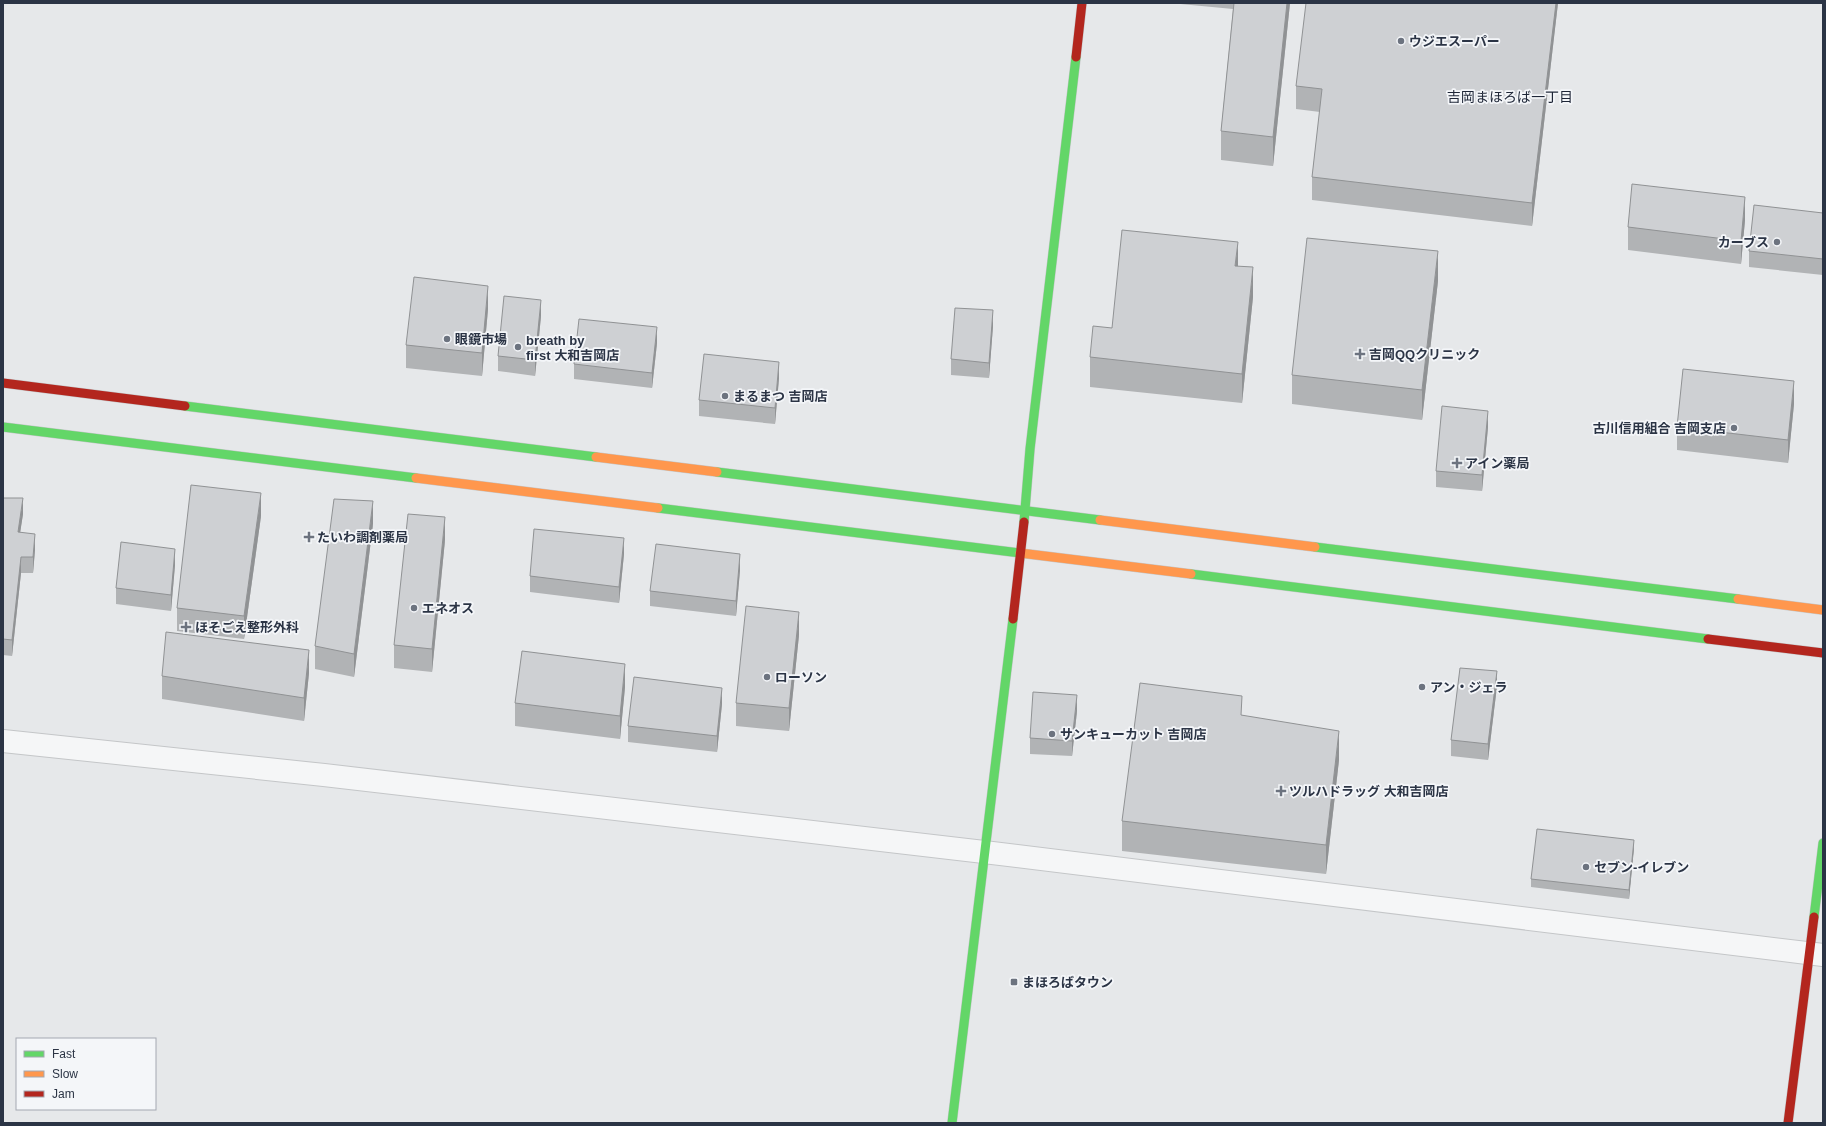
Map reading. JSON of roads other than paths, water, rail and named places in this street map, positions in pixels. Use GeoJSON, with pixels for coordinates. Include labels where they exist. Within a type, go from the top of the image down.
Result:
{"type":"FeatureCollection","features":[{"type":"Feature","properties":{"kind":"street"},"geometry":{"type":"LineString","coordinates":[[952,1123],[1021,554],[1045,315],[1082,3]]}},
{"type":"Feature","properties":{"kind":"street"},"geometry":{"type":"LineString","coordinates":[[3,383],[1823,610]]}},
{"type":"Feature","properties":{"kind":"street"},"geometry":{"type":"LineString","coordinates":[[3,427],[1823,653]]}},
{"type":"Feature","properties":{"kind":"street"},"geometry":{"type":"LineString","coordinates":[[3,741],[324,775],[984,852],[1817,954]]}},
{"type":"Feature","properties":{"kind":"street"},"geometry":{"type":"LineString","coordinates":[[1788,1123],[1817,954],[1823,843]]}},
{"type":"Feature","properties":{"kind":"place","name":"ウジエスーパー"},"geometry":{"type":"Point","coordinates":[1401,41]}},
{"type":"Feature","properties":{"kind":"place","name":"カーブス"},"geometry":{"type":"Point","coordinates":[1777,242]}},
{"type":"Feature","properties":{"kind":"place","name":"眼鏡市場"},"geometry":{"type":"Point","coordinates":[447,339]}},
{"type":"Feature","properties":{"kind":"place","name":"breath by first 大和吉岡店"},"geometry":{"type":"Point","coordinates":[518,347]}},
{"type":"Feature","properties":{"kind":"place","name":"吉岡QQクリニック"},"geometry":{"type":"Point","coordinates":[1360,354]}},
{"type":"Feature","properties":{"kind":"place","name":"まるまつ 吉岡店"},"geometry":{"type":"Point","coordinates":[725,396]}},
{"type":"Feature","properties":{"kind":"place","name":"古川信用組合 吉岡支店"},"geometry":{"type":"Point","coordinates":[1734,428]}},
{"type":"Feature","properties":{"kind":"place","name":"アイン薬局"},"geometry":{"type":"Point","coordinates":[1457,463]}},
{"type":"Feature","properties":{"kind":"place","name":"たいわ調剤薬局"},"geometry":{"type":"Point","coordinates":[309,537]}},
{"type":"Feature","properties":{"kind":"place","name":"エネオス"},"geometry":{"type":"Point","coordinates":[414,608]}},
{"type":"Feature","properties":{"kind":"place","name":"ほそごえ整形外科"},"geometry":{"type":"Point","coordinates":[186,627]}},
{"type":"Feature","properties":{"kind":"place","name":"ローソン"},"geometry":{"type":"Point","coordinates":[767,677]}},
{"type":"Feature","properties":{"kind":"place","name":"アン・ジェラ"},"geometry":{"type":"Point","coordinates":[1422,687]}},
{"type":"Feature","properties":{"kind":"place","name":"サンキューカット 吉岡店"},"geometry":{"type":"Point","coordinates":[1052,734]}},
{"type":"Feature","properties":{"kind":"place","name":"ツルハドラッグ 大和吉岡店"},"geometry":{"type":"Point","coordinates":[1281,791]}},
{"type":"Feature","properties":{"kind":"place","name":"セブン-イレブン"},"geometry":{"type":"Point","coordinates":[1586,867]}},
{"type":"Feature","properties":{"kind":"place","name":"まほろばタウン"},"geometry":{"type":"Point","coordinates":[1014,982]}},
{"type":"Feature","properties":{"kind":"district","name":"吉岡まほろば一丁目"},"geometry":{"type":"Point","coordinates":[1510,97]}}]}
